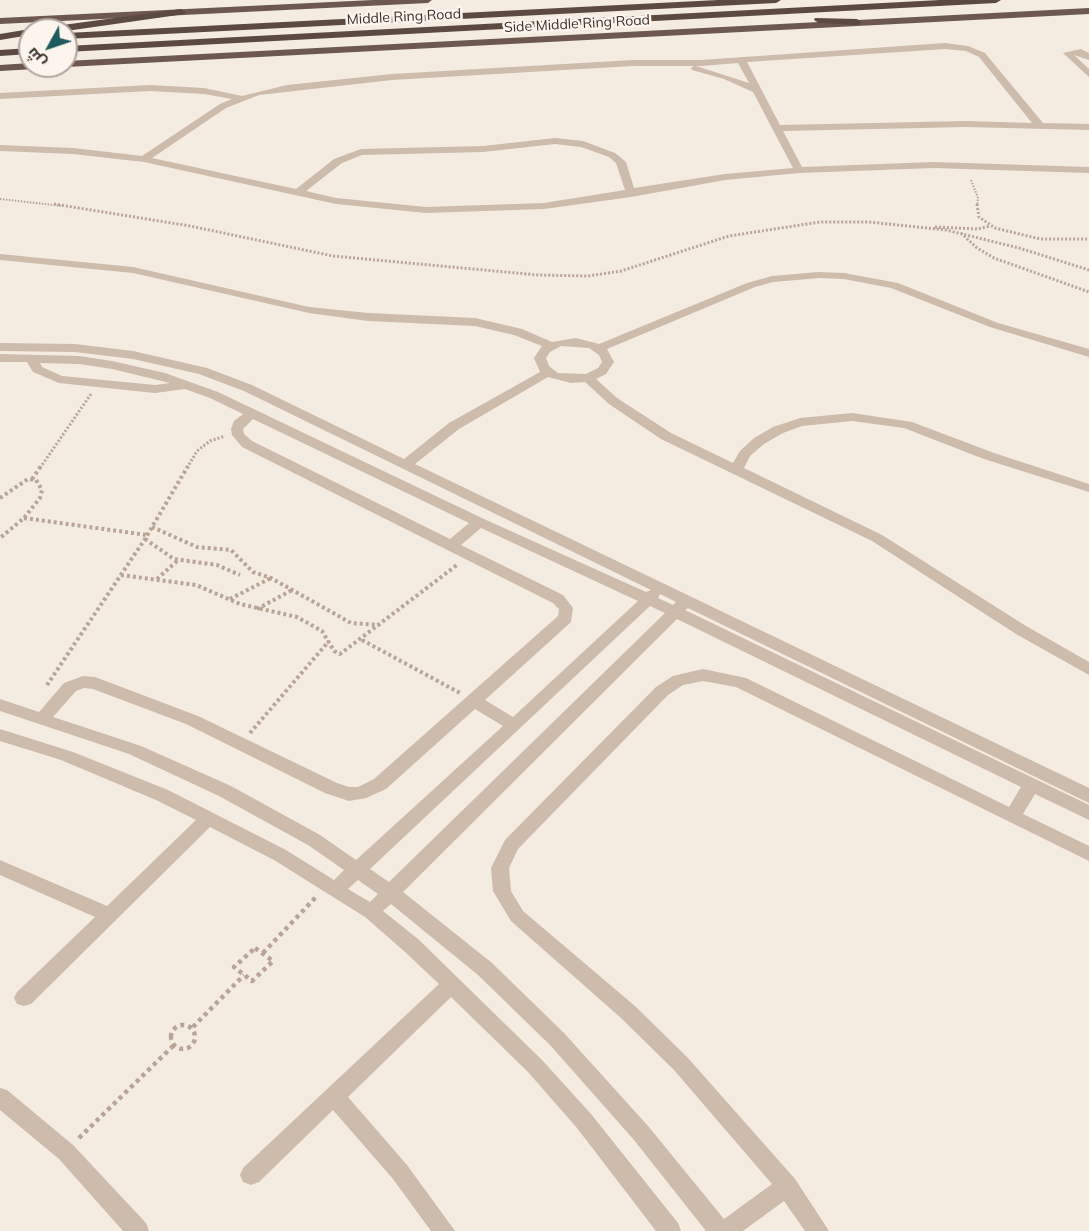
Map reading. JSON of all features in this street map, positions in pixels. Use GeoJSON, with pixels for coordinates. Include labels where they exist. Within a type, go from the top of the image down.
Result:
{"type":"FeatureCollection","features":[{"type":"Feature","properties":{"kind":"highway"},"geometry":{"type":"LineString","coordinates":[[0,21],[428,0]]}},
{"type":"Feature","properties":{"kind":"highway","name":"Middle Ring Road"},"geometry":{"type":"LineString","coordinates":[[78,35],[776,0]]}},
{"type":"Feature","properties":{"kind":"highway","name":"Middle Ring Road"},"geometry":{"type":"LineString","coordinates":[[78,48],[996,0]]}},
{"type":"Feature","properties":{"kind":"highway","name":"Side Middle Ring Road"},"geometry":{"type":"LineString","coordinates":[[78,63],[1089,11]]}},
{"type":"Feature","properties":{"kind":"highway"},"geometry":{"type":"LineString","coordinates":[[78,26],[181,12]]}},
{"type":"Feature","properties":{"kind":"highway"},"geometry":{"type":"LineString","coordinates":[[742,15],[857,22]]}},
{"type":"Feature","properties":{"kind":"highway"},"geometry":{"type":"LineString","coordinates":[[0,38],[18,35]]}},
{"type":"Feature","properties":{"kind":"highway"},"geometry":{"type":"LineString","coordinates":[[0,38],[18,37]]}},
{"type":"Feature","properties":{"kind":"highway"},"geometry":{"type":"LineString","coordinates":[[0,53],[18,52]]}},
{"type":"Feature","properties":{"kind":"highway"},"geometry":{"type":"LineString","coordinates":[[0,68],[18,67]]}},
{"type":"Feature","properties":{"kind":"street"},"geometry":{"type":"LineString","coordinates":[[144,159],[214,111],[240,98],[287,88],[392,77],[741,60],[945,46],[968,49],[982,55],[1040,126]]}},
{"type":"Feature","properties":{"kind":"street"},"geometry":{"type":"LineString","coordinates":[[1089,57],[1081,52],[1067,53],[1089,74]]}},
{"type":"Feature","properties":{"kind":"street"},"geometry":{"type":"LineString","coordinates":[[741,60],[799,170]]}},
{"type":"Feature","properties":{"kind":"street"},"geometry":{"type":"LineString","coordinates":[[674,63],[716,73],[757,90]]}},
{"type":"Feature","properties":{"kind":"street"},"geometry":{"type":"LineString","coordinates":[[0,96],[150,88],[204,91],[240,98]]}},
{"type":"Feature","properties":{"kind":"street"},"geometry":{"type":"LineString","coordinates":[[777,128],[920,124],[1089,127]]}},
{"type":"Feature","properties":{"kind":"street"},"geometry":{"type":"LineString","coordinates":[[298,193],[338,161],[361,152],[483,149],[555,141],[583,144],[612,154],[621,162],[631,194]]}},
{"type":"Feature","properties":{"kind":"street"},"geometry":{"type":"LineString","coordinates":[[0,148],[73,151],[144,159],[298,193],[374,207],[446,210],[544,206],[631,194],[725,177],[799,170],[909,165],[1089,170]]}},
{"type":"Feature","properties":{"kind":"street"},"geometry":{"type":"LineString","coordinates":[[985,166],[1006,175],[1089,178]]}},
{"type":"Feature","properties":{"kind":"street"},"geometry":{"type":"LineString","coordinates":[[0,257],[133,270],[309,310],[369,317],[475,322],[497,326],[552,346],[576,342],[599,348],[751,285],[772,279],[819,274],[844,276],[894,285],[994,326],[1089,352]]}},
{"type":"Feature","properties":{"kind":"street"},"geometry":{"type":"LineString","coordinates":[[552,346],[540,358],[540,363],[548,372],[562,378],[588,378],[602,371],[608,362],[599,348]]}},
{"type":"Feature","properties":{"kind":"street"},"geometry":{"type":"LineString","coordinates":[[0,347],[104,350],[203,371],[248,388],[562,541],[653,593],[1089,796]]}},
{"type":"Feature","properties":{"kind":"street"},"geometry":{"type":"LineString","coordinates":[[0,358],[31,358],[112,365],[188,385],[252,413],[548,554],[653,593]]}},
{"type":"Feature","properties":{"kind":"street"},"geometry":{"type":"LineString","coordinates":[[31,358],[37,369],[50,377],[155,389],[188,385]]}},
{"type":"Feature","properties":{"kind":"street"},"geometry":{"type":"LineString","coordinates":[[406,465],[454,426],[548,372]]}},
{"type":"Feature","properties":{"kind":"street"},"geometry":{"type":"LineString","coordinates":[[588,378],[638,418],[687,447],[803,500],[877,538],[1021,630],[1089,669]]}},
{"type":"Feature","properties":{"kind":"street"},"geometry":{"type":"LineString","coordinates":[[36,716],[65,691],[76,684],[89,682],[152,704],[241,742],[331,788],[350,794],[360,793],[380,784],[562,623],[567,613],[558,599],[248,444],[238,435],[239,424],[252,413]]}},
{"type":"Feature","properties":{"kind":"street"},"geometry":{"type":"LineString","coordinates":[[736,470],[745,454],[759,441],[778,430],[808,421],[852,417],[907,425],[1019,467],[1089,488]]}},
{"type":"Feature","properties":{"kind":"street"},"geometry":{"type":"LineString","coordinates":[[451,546],[479,522]]}},
{"type":"Feature","properties":{"kind":"street"},"geometry":{"type":"LineString","coordinates":[[548,554],[562,541]]}},
{"type":"Feature","properties":{"kind":"street"},"geometry":{"type":"LineString","coordinates":[[333,886],[358,869],[653,593]]}},
{"type":"Feature","properties":{"kind":"street"},"geometry":{"type":"LineString","coordinates":[[680,606],[1089,813]]}},
{"type":"Feature","properties":{"kind":"street"},"geometry":{"type":"LineString","coordinates":[[371,912],[680,606]]}},
{"type":"Feature","properties":{"kind":"street"},"geometry":{"type":"LineString","coordinates":[[818,1231],[787,1186],[681,1064],[587,974],[517,916],[502,891],[500,868],[511,845],[662,691],[679,680],[703,675],[741,682],[1089,854]]}},
{"type":"Feature","properties":{"kind":"street"},"geometry":{"type":"LineString","coordinates":[[474,701],[514,725]]}},
{"type":"Feature","properties":{"kind":"street"},"geometry":{"type":"LineString","coordinates":[[0,705],[135,750],[225,791],[270,814],[358,869],[391,893],[485,969],[557,1039],[641,1132],[722,1231],[787,1186]]}},
{"type":"Feature","properties":{"kind":"street"},"geometry":{"type":"LineString","coordinates":[[0,735],[114,774],[209,818],[333,886],[371,912],[452,984],[535,1066],[584,1121],[670,1231]]}},
{"type":"Feature","properties":{"kind":"street"},"geometry":{"type":"LineString","coordinates":[[1012,816],[1032,785]]}},
{"type":"Feature","properties":{"kind":"street"},"geometry":{"type":"LineString","coordinates":[[24,998],[209,818]]}},
{"type":"Feature","properties":{"kind":"street"},"geometry":{"type":"LineString","coordinates":[[0,867],[109,915]]}},
{"type":"Feature","properties":{"kind":"street"},"geometry":{"type":"LineString","coordinates":[[251,1175],[452,984]]}},
{"type":"Feature","properties":{"kind":"street"},"geometry":{"type":"LineString","coordinates":[[334,1096],[400,1172],[444,1231]]}},
{"type":"Feature","properties":{"kind":"street"},"geometry":{"type":"LineString","coordinates":[[0,1097],[66,1152],[138,1231]]}},
{"type":"Feature","properties":{"kind":"path"},"geometry":{"type":"LineString","coordinates":[[971,180],[978,198],[976,210],[979,217],[990,226],[1008,233],[1040,239],[1089,239]]}},
{"type":"Feature","properties":{"kind":"path"},"geometry":{"type":"LineString","coordinates":[[0,199],[54,204],[190,226],[333,256],[562,276],[621,271],[729,236],[798,224],[869,222],[961,233],[1089,270]]}},
{"type":"Feature","properties":{"kind":"path"},"geometry":{"type":"LineString","coordinates":[[932,228],[990,226]]}},
{"type":"Feature","properties":{"kind":"path"},"geometry":{"type":"LineString","coordinates":[[961,233],[977,249],[994,258],[1089,292]]}},
{"type":"Feature","properties":{"kind":"path"},"geometry":{"type":"LineString","coordinates":[[32,479],[98,383]]}},
{"type":"Feature","properties":{"kind":"path"},"geometry":{"type":"LineString","coordinates":[[36,716],[197,451],[210,441],[238,435]]}},
{"type":"Feature","properties":{"kind":"path"},"geometry":{"type":"LineString","coordinates":[[0,498],[25,480],[32,479],[38,482],[42,494],[24,518],[0,538]]}},
{"type":"Feature","properties":{"kind":"path"},"geometry":{"type":"LineString","coordinates":[[24,518],[146,537],[178,560],[217,565],[240,575]]}},
{"type":"Feature","properties":{"kind":"path"},"geometry":{"type":"LineString","coordinates":[[152,527],[197,547],[231,550],[249,570],[271,578],[351,623],[361,626],[383,624]]}},
{"type":"Feature","properties":{"kind":"path"},"geometry":{"type":"LineString","coordinates":[[121,575],[196,585],[256,609],[297,617],[322,631],[334,651],[340,654],[383,624],[470,555]]}},
{"type":"Feature","properties":{"kind":"path"},"geometry":{"type":"LineString","coordinates":[[156,579],[178,560]]}},
{"type":"Feature","properties":{"kind":"path"},"geometry":{"type":"LineString","coordinates":[[229,600],[271,578]]}},
{"type":"Feature","properties":{"kind":"path"},"geometry":{"type":"LineString","coordinates":[[256,609],[292,590]]}},
{"type":"Feature","properties":{"kind":"path"},"geometry":{"type":"LineString","coordinates":[[362,639],[474,701]]}},
{"type":"Feature","properties":{"kind":"path"},"geometry":{"type":"LineString","coordinates":[[241,742],[330,641]]}},
{"type":"Feature","properties":{"kind":"path"},"geometry":{"type":"LineString","coordinates":[[263,953],[333,886]]}},
{"type":"Feature","properties":{"kind":"path"},"geometry":{"type":"LineString","coordinates":[[254,949],[263,953],[273,961],[254,981],[244,975],[235,965],[254,949]]}},
{"type":"Feature","properties":{"kind":"path"},"geometry":{"type":"LineString","coordinates":[[193,1028],[244,975]]}},
{"type":"Feature","properties":{"kind":"path"},"geometry":{"type":"LineString","coordinates":[[187,1025],[193,1028],[196,1038],[192,1044],[186,1048],[173,1046],[170,1041],[174,1029],[187,1025]]}},
{"type":"Feature","properties":{"kind":"path"},"geometry":{"type":"LineString","coordinates":[[66,1152],[173,1046]]}}]}
